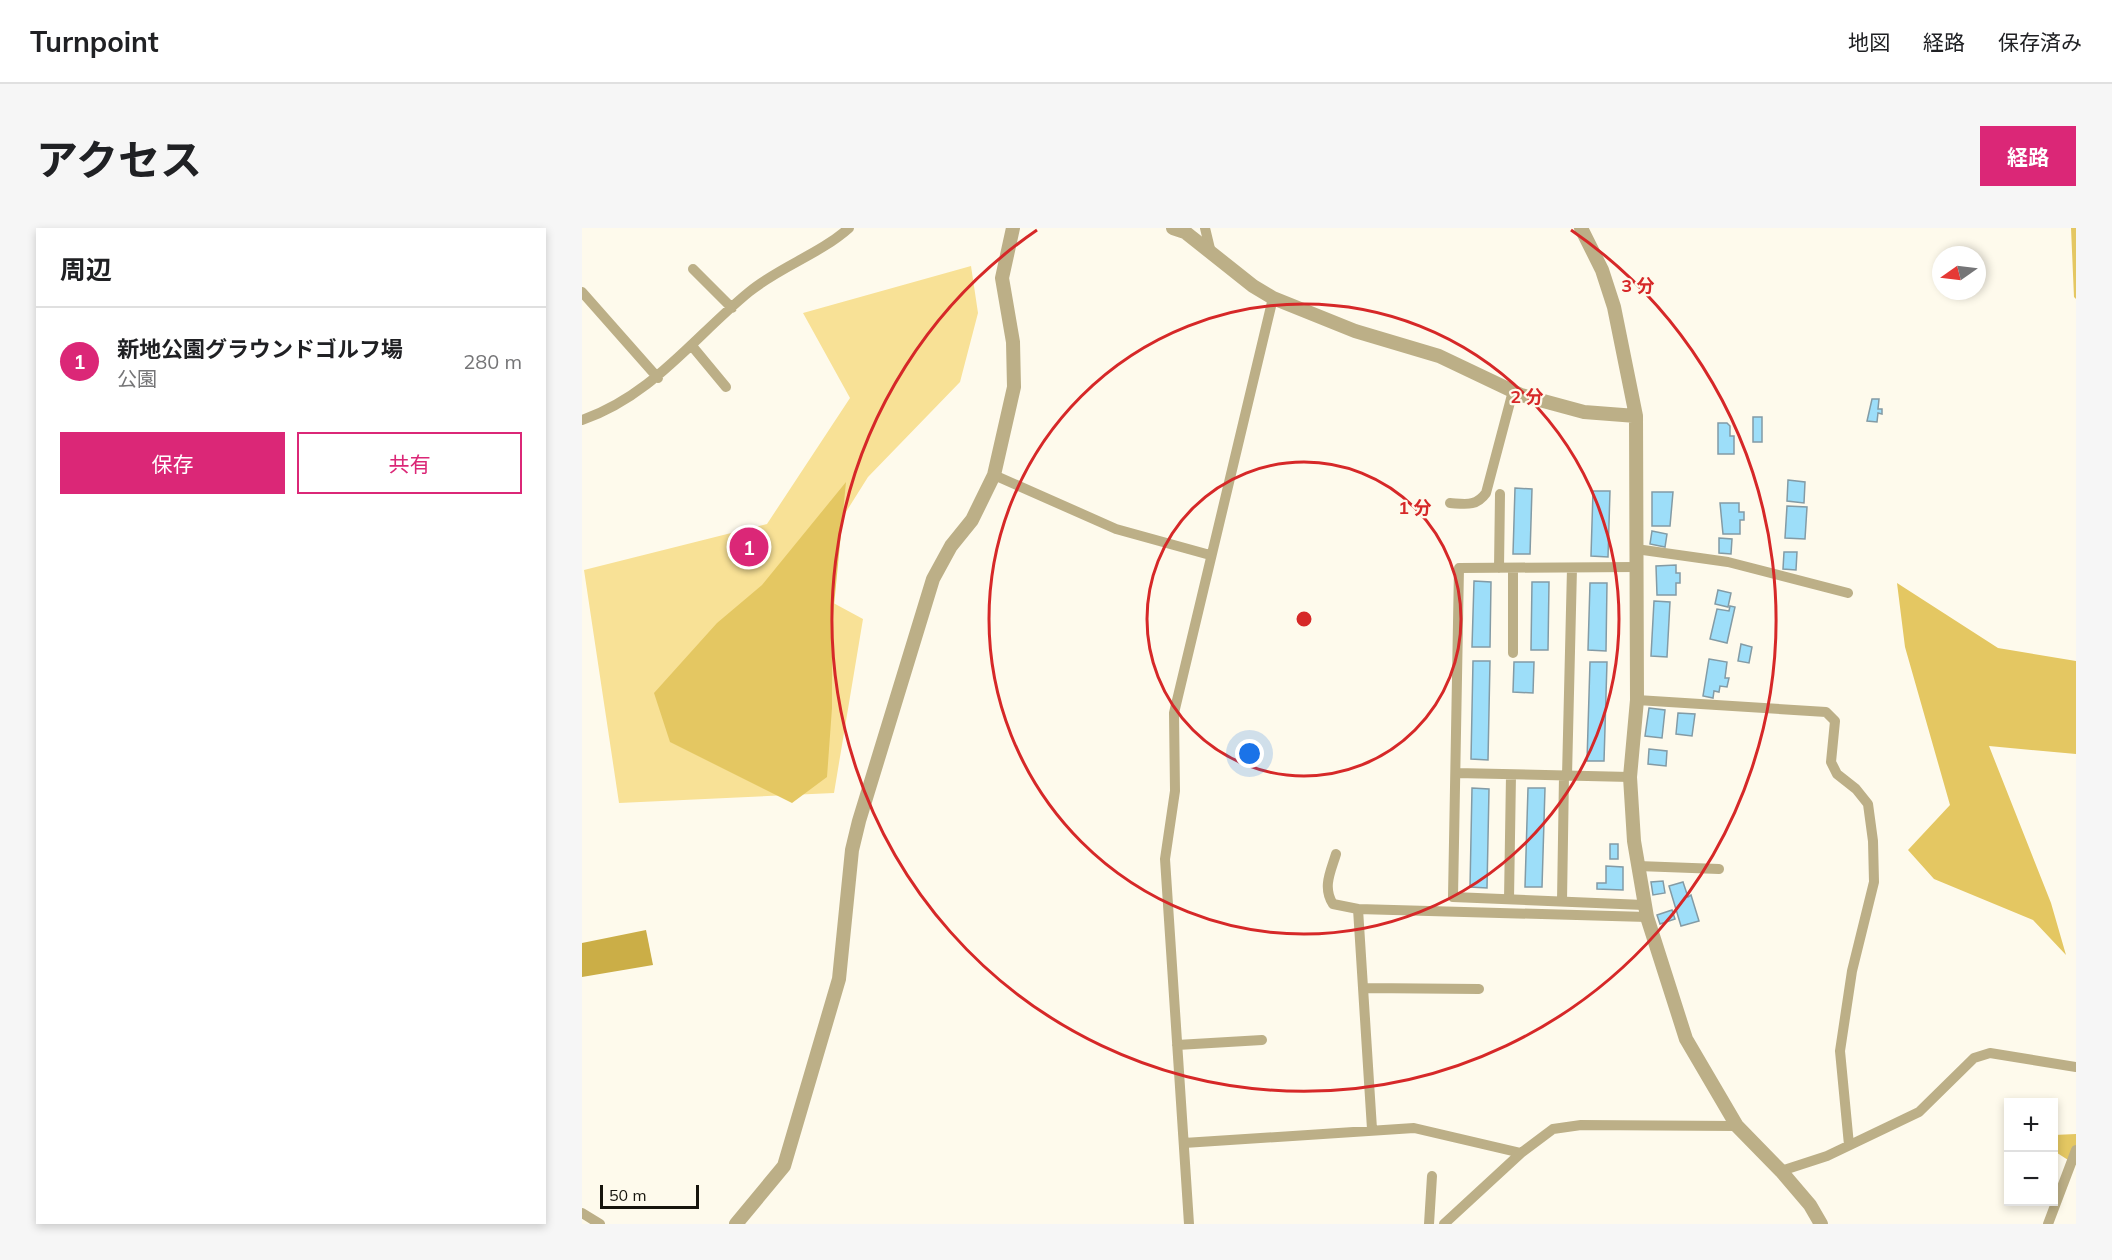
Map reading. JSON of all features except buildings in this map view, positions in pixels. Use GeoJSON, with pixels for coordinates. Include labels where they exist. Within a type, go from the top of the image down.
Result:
{"type":"FeatureCollection","features":[{"type":"Feature","properties":{"kind":"street"},"geometry":{"type":"LineString","coordinates":[[582,420],[621,402],[658,378],[732,308],[782,268],[849,228]]}},
{"type":"Feature","properties":{"kind":"street"},"geometry":{"type":"LineString","coordinates":[[736,1224],[784,1166],[839,979],[852,850],[859,821],[939,564],[972,520],[994,476],[1014,387],[1013,342],[1002,278],[1013,228]]}},
{"type":"Feature","properties":{"kind":"street"},"geometry":{"type":"LineString","coordinates":[[1173,228],[1185,232],[1273,298],[1355,331],[1440,356],[1513,391],[1584,412],[1636,416]]}},
{"type":"Feature","properties":{"kind":"street"},"geometry":{"type":"LineString","coordinates":[[1205,228],[1211,253]]}},
{"type":"Feature","properties":{"kind":"street"},"geometry":{"type":"LineString","coordinates":[[1581,228],[1602,270],[1614,307],[1636,416],[1637,700],[1630,777],[1638,866],[1645,911],[1686,1039],[1737,1126],[1781,1171],[1810,1205],[1821,1224]]}},
{"type":"Feature","properties":{"kind":"street"},"geometry":{"type":"LineString","coordinates":[[693,269],[732,308]]}},
{"type":"Feature","properties":{"kind":"street"},"geometry":{"type":"LineString","coordinates":[[582,292],[658,378]]}},
{"type":"Feature","properties":{"kind":"street"},"geometry":{"type":"LineString","coordinates":[[1189,1224],[1165,859],[1175,791],[1174,713],[1273,298]]}},
{"type":"Feature","properties":{"kind":"street"},"geometry":{"type":"LineString","coordinates":[[692,346],[726,387]]}},
{"type":"Feature","properties":{"kind":"street"},"geometry":{"type":"LineString","coordinates":[[1450,503],[1473,504],[1480,502],[1486,493],[1513,391]]}},
{"type":"Feature","properties":{"kind":"street"},"geometry":{"type":"LineString","coordinates":[[994,476],[1116,529],[1210,555]]}},
{"type":"Feature","properties":{"kind":"street"},"geometry":{"type":"LineString","coordinates":[[1499,568],[1500,494]]}},
{"type":"Feature","properties":{"kind":"street"},"geometry":{"type":"LineString","coordinates":[[1636,549],[1728,562],[1848,593]]}},
{"type":"Feature","properties":{"kind":"street"},"geometry":{"type":"LineString","coordinates":[[1636,567],[1459,568],[1454,897],[1562,901],[1645,911]]}},
{"type":"Feature","properties":{"kind":"street"},"geometry":{"type":"LineString","coordinates":[[1513,568],[1513,652]]}},
{"type":"Feature","properties":{"kind":"street"},"geometry":{"type":"LineString","coordinates":[[1562,901],[1572,568]]}},
{"type":"Feature","properties":{"kind":"street"},"geometry":{"type":"LineString","coordinates":[[1637,700],[1826,712],[1835,722],[1831,762],[1837,774],[1856,789],[1868,804],[1873,841],[1874,882],[1852,971],[1840,1051],[1849,1145]]}},
{"type":"Feature","properties":{"kind":"street"},"geometry":{"type":"LineString","coordinates":[[1456,773],[1630,777]]}},
{"type":"Feature","properties":{"kind":"street"},"geometry":{"type":"LineString","coordinates":[[1509,899],[1511,774]]}},
{"type":"Feature","properties":{"kind":"street"},"geometry":{"type":"LineString","coordinates":[[1336,854],[1327,882],[1327,894],[1333,904],[1358,909],[1645,911]]}},
{"type":"Feature","properties":{"kind":"street"},"geometry":{"type":"LineString","coordinates":[[1638,866],[1719,869]]}},
{"type":"Feature","properties":{"kind":"street"},"geometry":{"type":"LineString","coordinates":[[1358,909],[1372,1129]]}},
{"type":"Feature","properties":{"kind":"street"},"geometry":{"type":"LineString","coordinates":[[1363,988],[1479,989]]}},
{"type":"Feature","properties":{"kind":"street"},"geometry":{"type":"LineString","coordinates":[[1178,1045],[1262,1040]]}},
{"type":"Feature","properties":{"kind":"street"},"geometry":{"type":"LineString","coordinates":[[1781,1171],[1827,1156],[1919,1112],[1974,1058],[1990,1053],[2076,1067]]}},
{"type":"Feature","properties":{"kind":"street"},"geometry":{"type":"LineString","coordinates":[[1444,1224],[1521,1153],[1552,1129],[1581,1125],[1737,1126]]}},
{"type":"Feature","properties":{"kind":"street"},"geometry":{"type":"LineString","coordinates":[[1184,1143],[1414,1128],[1521,1153]]}},
{"type":"Feature","properties":{"kind":"street"},"geometry":{"type":"LineString","coordinates":[[2048,1224],[2076,1150]]}},
{"type":"Feature","properties":{"kind":"street"},"geometry":{"type":"LineString","coordinates":[[1429,1224],[1432,1176]]}},
{"type":"Feature","properties":{"kind":"street"},"geometry":{"type":"LineString","coordinates":[[582,1213],[600,1224]]}},
{"type":"Feature","properties":{"kind":"shaded area"},"geometry":{"type":"Polygon","coordinates":[[[2071,228],[2076,228],[2076,299],[2074,297],[2071,228]]]}},
{"type":"Feature","properties":{"kind":"shaded area"},"geometry":{"type":"Polygon","coordinates":[[[971,266],[978,313],[960,382],[868,477],[800,585],[863,619],[834,793],[619,803],[584,570],[767,524],[850,398],[803,313],[971,266]]]}},
{"type":"Feature","properties":{"kind":"shaded area"},"geometry":{"type":"Polygon","coordinates":[[[846,482],[832,626],[832,708],[827,777],[792,803],[670,742],[654,693],[717,623],[762,585],[846,482]]]}},
{"type":"Feature","properties":{"kind":"shaded area"},"geometry":{"type":"Polygon","coordinates":[[[1897,583],[1998,648],[2076,661],[2076,754],[1989,746],[2051,903],[2066,955],[2033,920],[1934,879],[1908,850],[1950,805],[1905,647],[1897,583]]]}},
{"type":"Feature","properties":{"kind":"shaded area"},"geometry":{"type":"Polygon","coordinates":[[[646,930],[653,965],[582,977],[582,943],[646,930]]]}},
{"type":"Feature","properties":{"kind":"shaded area"},"geometry":{"type":"Polygon","coordinates":[[[2076,1134],[2076,1165],[2058,1154],[2058,1135],[2076,1134]]]}},
{"type":"Feature","properties":{"kind":"place","name":"新地公園グラウンドゴルフ場"},"geometry":{"type":"Point","coordinates":[749,547]}}]}
